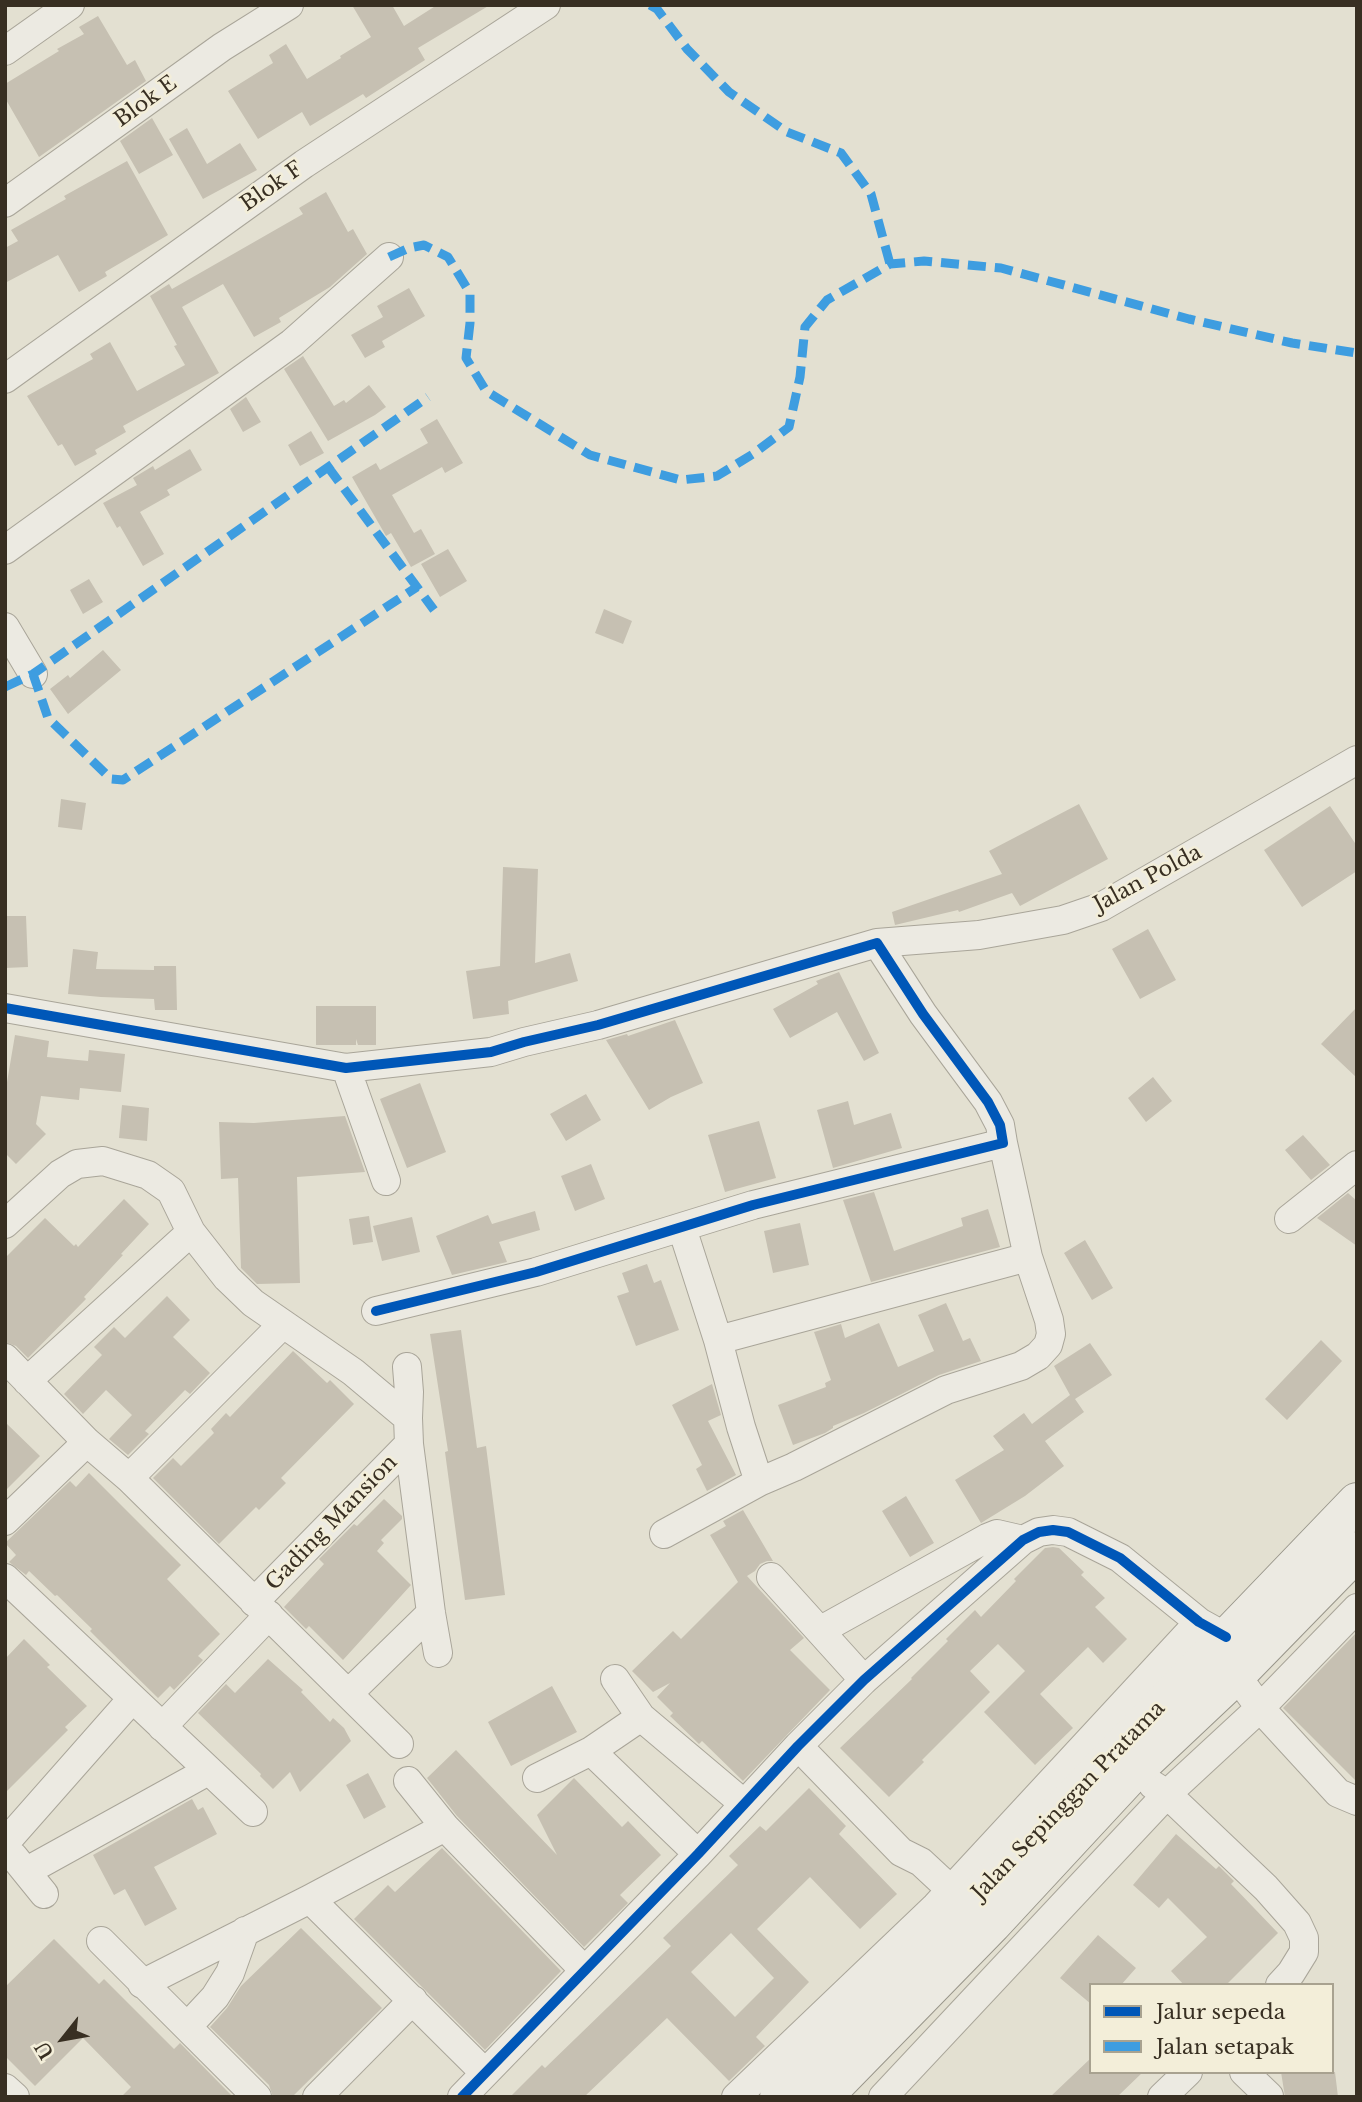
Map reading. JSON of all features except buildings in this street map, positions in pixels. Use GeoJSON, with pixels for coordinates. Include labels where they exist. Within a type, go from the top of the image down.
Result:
{"type":"FeatureCollection","features":[{"type":"Feature","properties":{"kind":"street"},"geometry":{"type":"LineString","coordinates":[[5,51],[70,5]]}},
{"type":"Feature","properties":{"kind":"street","name":"Blok E"},"geometry":{"type":"LineString","coordinates":[[5,203],[222,47],[289,5]]}},
{"type":"Feature","properties":{"kind":"street","name":"Blok F"},"geometry":{"type":"LineString","coordinates":[[5,379],[304,164],[546,5]]}},
{"type":"Feature","properties":{"kind":"street"},"geometry":{"type":"LineString","coordinates":[[5,550],[292,343],[388,257]]}},
{"type":"Feature","properties":{"kind":"street"},"geometry":{"type":"LineString","coordinates":[[5,627],[33,674]]}},
{"type":"Feature","properties":{"kind":"street","name":"Jalan Polda"},"geometry":{"type":"LineString","coordinates":[[5,1008],[346,1068],[491,1052],[598,1025],[877,943],[979,935],[1063,920],[1101,907],[1357,760]]}},
{"type":"Feature","properties":{"kind":"street"},"geometry":{"type":"LineString","coordinates":[[664,1534],[759,1482],[946,1390],[1021,1366],[1038,1356],[1048,1345],[1051,1335],[1049,1320],[1028,1257],[1000,1125],[988,1102],[923,1014],[877,943]]}},
{"type":"Feature","properties":{"kind":"street"},"geometry":{"type":"LineString","coordinates":[[346,1068],[386,1181]]}},
{"type":"Feature","properties":{"kind":"street"},"geometry":{"type":"LineString","coordinates":[[376,1311],[536,1272],[754,1205],[1003,1143]]}},
{"type":"Feature","properties":{"kind":"street"},"geometry":{"type":"LineString","coordinates":[[5,1224],[60,1174],[77,1164],[103,1161],[149,1175],[171,1191],[191,1232],[227,1278],[253,1303],[282,1325],[353,1372],[409,1431]]}},
{"type":"Feature","properties":{"kind":"street"},"geometry":{"type":"LineString","coordinates":[[1289,1220],[1357,1165]]}},
{"type":"Feature","properties":{"kind":"street"},"geometry":{"type":"LineString","coordinates":[[682,1228],[759,1482]]}},
{"type":"Feature","properties":{"kind":"street"},"geometry":{"type":"LineString","coordinates":[[27,1381],[191,1232]]}},
{"type":"Feature","properties":{"kind":"street"},"geometry":{"type":"LineString","coordinates":[[718,1340],[1028,1257]]}},
{"type":"Feature","properties":{"kind":"street"},"geometry":{"type":"LineString","coordinates":[[129,1478],[282,1325]]}},
{"type":"Feature","properties":{"kind":"street","name":"Gading Mansion"},"geometry":{"type":"LineString","coordinates":[[5,1358],[87,1442],[129,1478],[400,1744]]}},
{"type":"Feature","properties":{"kind":"street"},"geometry":{"type":"LineString","coordinates":[[407,1367],[409,1431]]}},
{"type":"Feature","properties":{"kind":"street","name":"Gading Mansion"},"geometry":{"type":"LineString","coordinates":[[262,1608],[409,1431]]}},
{"type":"Feature","properties":{"kind":"street","name":"Gading Mansion"},"geometry":{"type":"LineString","coordinates":[[409,1431],[438,1653]]}},
{"type":"Feature","properties":{"kind":"street"},"geometry":{"type":"LineString","coordinates":[[5,1521],[87,1442]]}},
{"type":"Feature","properties":{"kind":"street","name":"Jalan Sepinggan Pratama"},"geometry":{"type":"LineString","coordinates":[[779,2097],[963,1914],[1218,1647],[1353,1512]]}},
{"type":"Feature","properties":{"kind":"street"},"geometry":{"type":"LineString","coordinates":[[462,2097],[864,1680],[1024,1540],[1039,1532],[1068,1532],[1121,1558],[1218,1647],[1260,1708],[1338,1793],[1357,1801]]}},
{"type":"Feature","properties":{"kind":"street"},"geometry":{"type":"LineString","coordinates":[[821,1630],[997,1534],[1024,1540]]}},
{"type":"Feature","properties":{"kind":"street","name":"Jalan Sepinggan Pratama"},"geometry":{"type":"LineString","coordinates":[[823,2097],[963,1914],[1133,1772],[1218,1647],[1357,1551]]}},
{"type":"Feature","properties":{"kind":"street"},"geometry":{"type":"LineString","coordinates":[[771,1577],[864,1680]]}},
{"type":"Feature","properties":{"kind":"street"},"geometry":{"type":"LineString","coordinates":[[9,1590],[132,1699],[253,1812]]}},
{"type":"Feature","properties":{"kind":"street"},"geometry":{"type":"LineString","coordinates":[[162,1727],[262,1608]]}},
{"type":"Feature","properties":{"kind":"street"},"geometry":{"type":"LineString","coordinates":[[883,2097],[1167,1794],[1260,1708],[1357,1608]]}},
{"type":"Feature","properties":{"kind":"street"},"geometry":{"type":"LineString","coordinates":[[349,1693],[431,1613]]}},
{"type":"Feature","properties":{"kind":"street"},"geometry":{"type":"LineString","coordinates":[[615,1679],[641,1717],[743,1803]]}},
{"type":"Feature","properties":{"kind":"street"},"geometry":{"type":"LineString","coordinates":[[44,1894],[5,1845],[132,1699]]}},
{"type":"Feature","properties":{"kind":"street"},"geometry":{"type":"LineString","coordinates":[[537,1778],[591,1751],[641,1717]]}},
{"type":"Feature","properties":{"kind":"street"},"geometry":{"type":"LineString","coordinates":[[736,2097],[963,1914],[921,1862],[901,1852],[798,1746]]}},
{"type":"Feature","properties":{"kind":"street"},"geometry":{"type":"LineString","coordinates":[[591,1751],[698,1854]]}},
{"type":"Feature","properties":{"kind":"street"},"geometry":{"type":"LineString","coordinates":[[27,1871],[208,1771]]}},
{"type":"Feature","properties":{"kind":"street"},"geometry":{"type":"LineString","coordinates":[[1133,1772],[1167,1794],[1266,1888],[1297,1923],[1304,1938],[1304,1951],[1282,1983]]}},
{"type":"Feature","properties":{"kind":"street"},"geometry":{"type":"LineString","coordinates":[[408,1782],[445,1827],[584,1969]]}},
{"type":"Feature","properties":{"kind":"street"},"geometry":{"type":"LineString","coordinates":[[142,1984],[445,1827]]}},
{"type":"Feature","properties":{"kind":"street"},"geometry":{"type":"LineString","coordinates":[[310,1899],[485,2073]]}},
{"type":"Feature","properties":{"kind":"street"},"geometry":{"type":"LineString","coordinates":[[187,2026],[215,1997],[230,1973],[245,1931]]}},
{"type":"Feature","properties":{"kind":"street"},"geometry":{"type":"LineString","coordinates":[[101,1941],[257,2097]]}},
{"type":"Feature","properties":{"kind":"street"},"geometry":{"type":"LineString","coordinates":[[317,2097],[413,2000]]}},
{"type":"Feature","properties":{"kind":"street"},"geometry":{"type":"LineString","coordinates":[[1162,2097],[1186,2074]]}},
{"type":"Feature","properties":{"kind":"street"},"geometry":{"type":"LineString","coordinates":[[1246,2074],[1269,2096]]}},
{"type":"Feature","properties":{"kind":"street"},"geometry":{"type":"LineString","coordinates":[[1265,2074],[1269,2096]]}},
{"type":"Feature","properties":{"kind":"street"},"geometry":{"type":"LineString","coordinates":[[5,2088],[15,2097]]}},
{"type":"Feature","properties":{"kind":"marked path"},"geometry":{"type":"LineString","coordinates":[[650,5],[657,9],[687,49],[729,92],[787,132],[841,153],[871,194],[890,264]]}},
{"type":"Feature","properties":{"kind":"marked path"},"geometry":{"type":"LineString","coordinates":[[389,257],[424,245],[448,257],[470,293],[466,358],[486,391],[590,455],[681,480],[717,476],[789,427],[800,377],[805,327],[827,300],[890,264],[924,261],[1001,268],[1189,319],[1292,343],[1357,353]]}},
{"type":"Feature","properties":{"kind":"marked path"},"geometry":{"type":"LineString","coordinates":[[5,687],[33,674],[428,397]]}},
{"type":"Feature","properties":{"kind":"marked path"},"geometry":{"type":"LineString","coordinates":[[328,467],[434,610]]}},
{"type":"Feature","properties":{"kind":"marked path"},"geometry":{"type":"LineString","coordinates":[[33,674],[48,718],[111,779],[123,780],[417,587]]}},
{"type":"Feature","properties":{"kind":"cycle path"},"geometry":{"type":"LineString","coordinates":[[5,1008],[346,1068],[491,1052],[598,1025],[877,943],[923,1014],[988,1102],[1000,1125],[1003,1143],[753,1205],[536,1272],[376,1311]]}},
{"type":"Feature","properties":{"kind":"cycle path"},"geometry":{"type":"LineString","coordinates":[[462,2097],[864,1680],[1023,1540],[1039,1532],[1068,1532],[1120,1558],[1199,1622],[1226,1637]]}}]}
